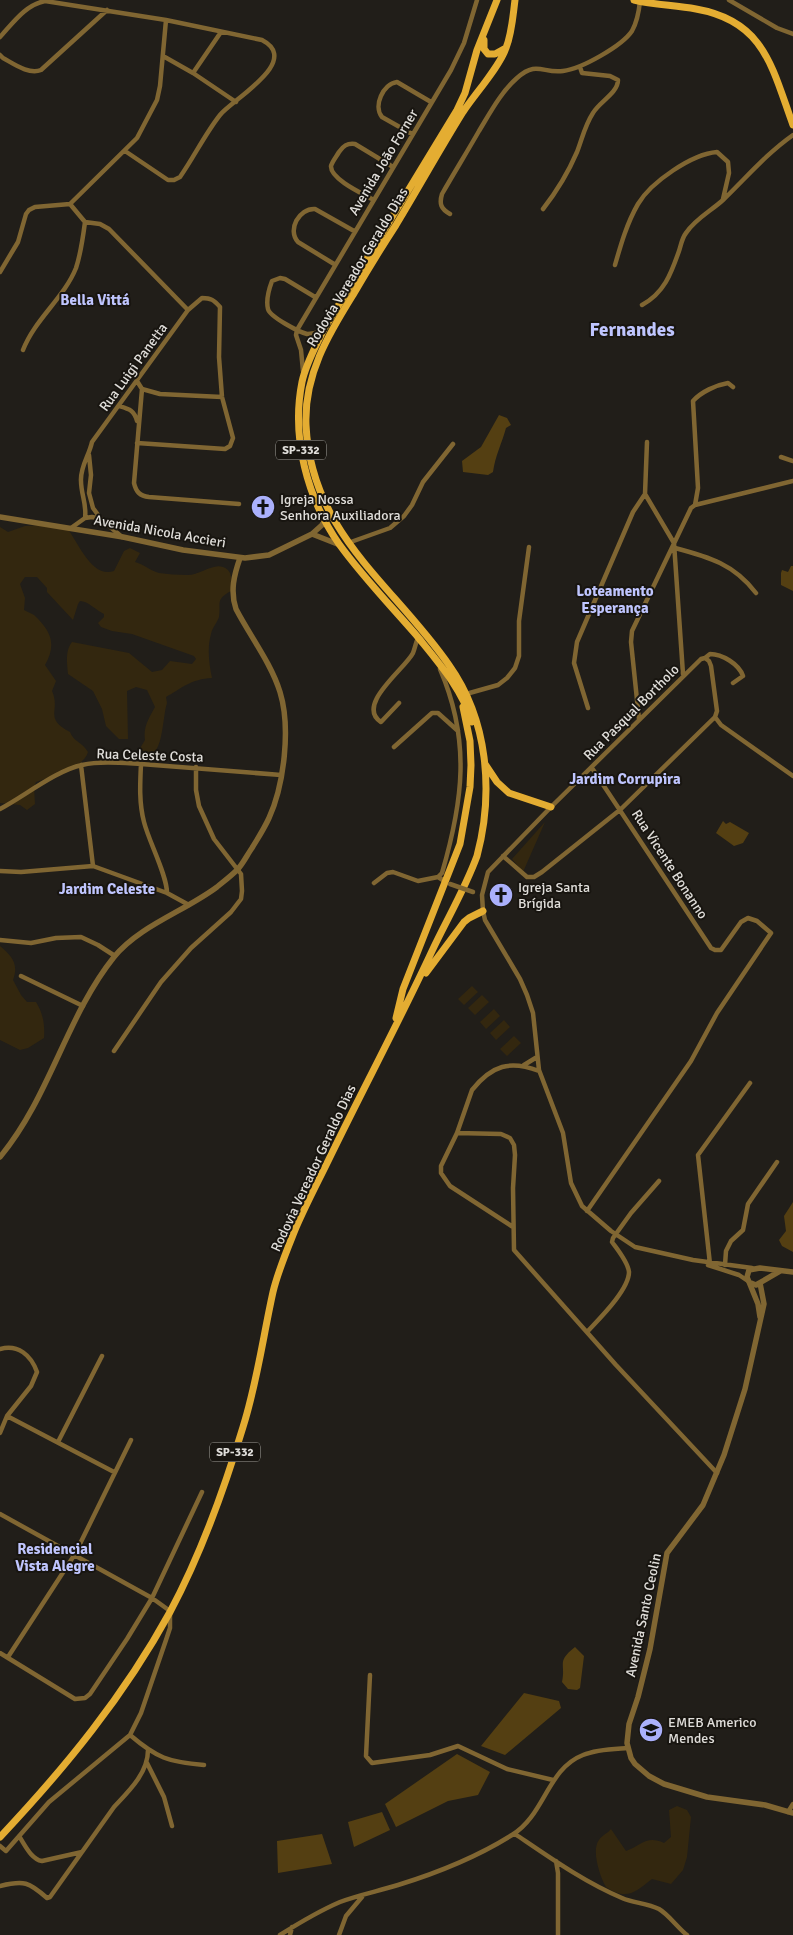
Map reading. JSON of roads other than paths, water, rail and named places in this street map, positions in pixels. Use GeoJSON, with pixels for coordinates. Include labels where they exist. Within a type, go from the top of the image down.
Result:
{"type":"FeatureCollection","features":[{"type":"Feature","properties":{"kind":"main road","name":"Rodovia Vereador Geraldo Dias"},"geometry":{"type":"LineString","coordinates":[[463,695],[436,659],[340,545],[325,520],[309,482],[300,442],[299,403],[309,360],[324,329],[457,110],[465,93],[486,27],[497,0]]}},
{"type":"Feature","properties":{"kind":"main road","name":"Rodovia Vereador Geraldo Dias"},"geometry":{"type":"LineString","coordinates":[[0,1837],[73,1756],[133,1674],[170,1611],[195,1560],[218,1503],[245,1424],[280,1267],[309,1200],[419,980],[477,856],[484,819],[484,761],[463,695],[449,665],[348,543],[331,516],[322,496],[310,457],[306,424],[306,404],[315,364],[335,324],[464,111],[501,58],[506,48],[515,0]]}},
{"type":"Feature","properties":{"kind":"main road"},"geometry":{"type":"LineString","coordinates":[[637,1],[708,12],[743,27],[762,47],[793,125]]}},
{"type":"Feature","properties":{"kind":"main road"},"geometry":{"type":"LineString","coordinates":[[486,27],[483,46],[485,52],[495,54],[506,48]]}},
{"type":"Feature","properties":{"kind":"main road"},"geometry":{"type":"LineString","coordinates":[[394,1028],[403,989],[448,883],[460,844],[470,787],[471,765],[470,741],[463,695]]}},
{"type":"Feature","properties":{"kind":"main road"},"geometry":{"type":"LineString","coordinates":[[484,761],[497,782],[509,793],[551,807]]}},
{"type":"Feature","properties":{"kind":"main road"},"geometry":{"type":"LineString","coordinates":[[419,980],[464,922],[483,911]]}},
{"type":"Feature","properties":{"kind":"street","name":"Avenida João Forner"},"geometry":{"type":"LineString","coordinates":[[297,330],[334,264],[451,70],[464,43],[477,0]]}},
{"type":"Feature","properties":{"kind":"street"},"geometry":{"type":"LineString","coordinates":[[728,0],[777,28],[793,34]]}},
{"type":"Feature","properties":{"kind":"street"},"geometry":{"type":"LineString","coordinates":[[0,36],[27,8],[45,1],[166,20],[262,40],[271,45],[274,50],[273,62],[249,92],[222,112],[180,177],[168,180],[125,151]]}},
{"type":"Feature","properties":{"kind":"street"},"geometry":{"type":"LineString","coordinates":[[450,214],[443,210],[440,204],[442,194],[493,107],[515,79],[532,68],[562,72],[580,67],[624,40],[631,31],[638,14],[637,1]]}},
{"type":"Feature","properties":{"kind":"street"},"geometry":{"type":"LineString","coordinates":[[0,54],[3,58],[31,72],[37,72],[107,10]]}},
{"type":"Feature","properties":{"kind":"street"},"geometry":{"type":"LineString","coordinates":[[0,272],[18,242],[26,214],[29,210],[35,207],[70,204],[137,138],[157,100],[166,20]]}},
{"type":"Feature","properties":{"kind":"street"},"geometry":{"type":"LineString","coordinates":[[193,73],[221,32]]}},
{"type":"Feature","properties":{"kind":"street"},"geometry":{"type":"LineString","coordinates":[[163,56],[193,73],[236,102]]}},
{"type":"Feature","properties":{"kind":"street"},"geometry":{"type":"LineString","coordinates":[[543,209],[565,177],[588,121],[598,105],[613,92],[618,84],[618,80],[610,76],[582,73],[580,67]]}},
{"type":"Feature","properties":{"kind":"street"},"geometry":{"type":"LineString","coordinates":[[412,134],[382,117],[379,113],[378,103],[388,86],[397,82],[432,102]]}},
{"type":"Feature","properties":{"kind":"street"},"geometry":{"type":"LineString","coordinates":[[642,305],[653,299],[670,277],[684,235],[688,230],[722,201],[754,167],[793,135]]}},
{"type":"Feature","properties":{"kind":"street"},"geometry":{"type":"LineString","coordinates":[[374,200],[336,177],[331,170],[331,164],[342,147],[355,144],[393,167]]}},
{"type":"Feature","properties":{"kind":"street"},"geometry":{"type":"LineString","coordinates":[[615,265],[626,230],[639,202],[679,166],[707,153],[717,152],[728,162],[729,173],[722,201]]}},
{"type":"Feature","properties":{"kind":"street"},"geometry":{"type":"LineString","coordinates":[[70,204],[86,222],[100,224],[109,229],[188,310]]}},
{"type":"Feature","properties":{"kind":"street"},"geometry":{"type":"LineString","coordinates":[[334,264],[294,238],[293,229],[302,213],[310,208],[315,209],[354,231]]}},
{"type":"Feature","properties":{"kind":"street"},"geometry":{"type":"LineString","coordinates":[[23,350],[28,337],[67,284],[76,268],[86,222]]}},
{"type":"Feature","properties":{"kind":"street"},"geometry":{"type":"LineString","coordinates":[[315,297],[285,279],[280,278],[272,281],[267,303],[269,311],[297,330],[311,334],[324,329]]}},
{"type":"Feature","properties":{"kind":"street","name":"Rua Luigi Panetta"},"geometry":{"type":"LineString","coordinates":[[123,537],[101,519],[93,508],[90,499],[91,475],[89,454],[92,442],[188,310],[202,298],[209,298],[215,301],[220,307],[222,397]]}},
{"type":"Feature","properties":{"kind":"street"},"geometry":{"type":"LineString","coordinates":[[297,330],[296,335],[301,350],[303,380]]}},
{"type":"Feature","properties":{"kind":"street"},"geometry":{"type":"LineString","coordinates":[[137,381],[142,389],[134,483],[136,490],[149,497],[239,504]]}},
{"type":"Feature","properties":{"kind":"street"},"geometry":{"type":"LineString","coordinates":[[695,505],[698,488],[693,401],[716,387],[728,383],[733,387]]}},
{"type":"Feature","properties":{"kind":"street"},"geometry":{"type":"LineString","coordinates":[[137,444],[225,449],[230,446],[233,438],[222,397],[160,394],[142,389]]}},
{"type":"Feature","properties":{"kind":"street"},"geometry":{"type":"LineString","coordinates":[[119,406],[130,409],[135,414],[138,423]]}},
{"type":"Feature","properties":{"kind":"street"},"geometry":{"type":"LineString","coordinates":[[588,708],[574,663],[577,642],[634,512],[644,494],[647,442]]}},
{"type":"Feature","properties":{"kind":"street"},"geometry":{"type":"LineString","coordinates":[[348,543],[390,528],[404,516],[412,505],[422,482],[453,444]]}},
{"type":"Feature","properties":{"kind":"street","name":"Rua Luigi Panetta"},"geometry":{"type":"LineString","coordinates":[[85,518],[86,510],[81,481],[83,463],[89,454]]}},
{"type":"Feature","properties":{"kind":"street"},"geometry":{"type":"LineString","coordinates":[[781,457],[793,461]]}},
{"type":"Feature","properties":{"kind":"street"},"geometry":{"type":"LineString","coordinates":[[639,719],[631,642],[632,631],[675,545],[684,518],[690,508],[695,505],[793,481]]}},
{"type":"Feature","properties":{"kind":"street"},"geometry":{"type":"LineString","coordinates":[[644,494],[675,545],[683,674]]}},
{"type":"Feature","properties":{"kind":"street","name":"Avenida Nicola Accieri"},"geometry":{"type":"LineString","coordinates":[[0,517],[123,537],[183,550],[240,558],[257,558],[269,555],[312,534],[325,520]]}},
{"type":"Feature","properties":{"kind":"street"},"geometry":{"type":"LineString","coordinates":[[70,528],[85,518],[101,519]]}},
{"type":"Feature","properties":{"kind":"street"},"geometry":{"type":"LineString","coordinates":[[312,534],[340,545]]}},
{"type":"Feature","properties":{"kind":"street"},"geometry":{"type":"LineString","coordinates":[[675,545],[717,561],[732,569],[743,577],[756,593]]}},
{"type":"Feature","properties":{"kind":"street"},"geometry":{"type":"LineString","coordinates":[[463,695],[498,685],[515,668],[519,656],[520,621],[530,547]]}},
{"type":"Feature","properties":{"kind":"street"},"geometry":{"type":"LineString","coordinates":[[0,1157],[30,1114],[83,1006],[100,976],[115,956],[130,941],[189,905],[237,870],[269,818],[281,775],[285,709],[280,691],[272,674],[232,599],[233,581],[240,558]]}},
{"type":"Feature","properties":{"kind":"street"},"geometry":{"type":"LineString","coordinates":[[399,703],[381,722],[375,718],[373,713],[378,694],[413,653],[418,638]]}},
{"type":"Feature","properties":{"kind":"street"},"geometry":{"type":"LineString","coordinates":[[703,658],[710,654],[716,654],[737,666],[743,676],[733,683]]}},
{"type":"Feature","properties":{"kind":"street"},"geometry":{"type":"LineString","coordinates":[[503,856],[527,878],[534,877],[621,809],[715,717],[717,711],[711,666],[709,661],[703,658]]}},
{"type":"Feature","properties":{"kind":"street","name":"Rua Pasqual Bortholo"},"geometry":{"type":"LineString","coordinates":[[482,894],[488,872],[683,674],[703,658]]}},
{"type":"Feature","properties":{"kind":"street"},"geometry":{"type":"LineString","coordinates":[[374,883],[387,873],[393,872],[418,881],[438,877],[442,873],[450,846],[461,788],[462,765],[454,707],[436,659]]}},
{"type":"Feature","properties":{"kind":"street"},"geometry":{"type":"LineString","coordinates":[[394,747],[432,713],[438,713],[458,732]]}},
{"type":"Feature","properties":{"kind":"street"},"geometry":{"type":"LineString","coordinates":[[715,717],[721,724],[793,776]]}},
{"type":"Feature","properties":{"kind":"street"},"geometry":{"type":"LineString","coordinates":[[141,764],[140,801],[142,813],[167,885],[167,893]]}},
{"type":"Feature","properties":{"kind":"street","name":"Rua Celeste Costa"},"geometry":{"type":"LineString","coordinates":[[0,810],[57,775],[81,765],[141,764],[281,775]]}},
{"type":"Feature","properties":{"kind":"street"},"geometry":{"type":"LineString","coordinates":[[81,765],[93,866]]}},
{"type":"Feature","properties":{"kind":"street"},"geometry":{"type":"LineString","coordinates":[[114,1051],[161,982],[191,948],[231,912],[241,900],[241,874],[214,839],[199,806],[196,790],[196,767]]}},
{"type":"Feature","properties":{"kind":"street","name":"Rua Vicente Bonanno"},"geometry":{"type":"LineString","coordinates":[[587,1211],[691,1061],[717,1013],[771,933],[748,918],[741,922],[721,950],[711,948],[621,809],[592,768]]}},
{"type":"Feature","properties":{"kind":"street"},"geometry":{"type":"LineString","coordinates":[[0,871],[21,872],[93,866],[167,893],[189,905]]}},
{"type":"Feature","properties":{"kind":"street"},"geometry":{"type":"LineString","coordinates":[[438,877],[448,883],[482,894],[485,920],[520,979],[533,1013],[539,1071],[563,1133],[571,1183],[576,1196],[587,1211],[615,1234],[635,1247],[710,1264],[739,1274],[756,1285],[780,1271]]}},
{"type":"Feature","properties":{"kind":"street"},"geometry":{"type":"LineString","coordinates":[[0,940],[31,943],[56,938],[81,937],[115,956]]}},
{"type":"Feature","properties":{"kind":"street"},"geometry":{"type":"LineString","coordinates":[[21,976],[83,1006]]}},
{"type":"Feature","properties":{"kind":"street"},"geometry":{"type":"LineString","coordinates":[[524,1065],[538,1057]]}},
{"type":"Feature","properties":{"kind":"street"},"geometry":{"type":"LineString","coordinates":[[513,1227],[450,1186],[441,1174],[441,1166],[457,1133],[472,1090],[477,1085],[496,1069],[505,1065],[524,1065],[539,1071]]}},
{"type":"Feature","properties":{"kind":"street"},"geometry":{"type":"LineString","coordinates":[[710,1264],[698,1155],[750,1083]]}},
{"type":"Feature","properties":{"kind":"street"},"geometry":{"type":"LineString","coordinates":[[457,1133],[501,1134],[510,1138],[514,1145],[515,1155],[514,1250],[717,1473]]}},
{"type":"Feature","properties":{"kind":"street"},"geometry":{"type":"LineString","coordinates":[[725,1265],[726,1251],[732,1241],[743,1230],[748,1204],[778,1162]]}},
{"type":"Feature","properties":{"kind":"street"},"geometry":{"type":"LineString","coordinates":[[587,1332],[622,1291],[628,1278],[627,1265],[612,1242],[615,1234],[658,1181]]}},
{"type":"Feature","properties":{"kind":"street"},"geometry":{"type":"LineString","coordinates":[[710,1264],[793,1272]]}},
{"type":"Feature","properties":{"kind":"street"},"geometry":{"type":"LineString","coordinates":[[749,1282],[747,1273],[755,1268]]}},
{"type":"Feature","properties":{"kind":"street"},"geometry":{"type":"LineString","coordinates":[[755,1268],[761,1271],[763,1276],[761,1281]]}},
{"type":"Feature","properties":{"kind":"street","name":"Avenida Santo Ceolin"},"geometry":{"type":"LineString","coordinates":[[628,1748],[629,1724],[650,1649],[667,1553],[703,1505],[717,1473],[745,1389],[761,1321],[764,1304],[761,1281]]}},
{"type":"Feature","properties":{"kind":"street","name":"Avenida Santo Ceolin"},"geometry":{"type":"LineString","coordinates":[[749,1282],[758,1304],[761,1321]]}},
{"type":"Feature","properties":{"kind":"street"},"geometry":{"type":"LineString","coordinates":[[0,1349],[9,1346],[22,1352],[35,1365],[37,1372],[31,1386],[7,1416],[0,1433]]}},
{"type":"Feature","properties":{"kind":"street"},"geometry":{"type":"LineString","coordinates":[[58,1442],[102,1356]]}},
{"type":"Feature","properties":{"kind":"street"},"geometry":{"type":"LineString","coordinates":[[7,1416],[114,1472]]}},
{"type":"Feature","properties":{"kind":"street"},"geometry":{"type":"LineString","coordinates":[[8,1657],[75,1554],[131,1440]]}},
{"type":"Feature","properties":{"kind":"street"},"geometry":{"type":"LineString","coordinates":[[0,1653],[75,1699],[85,1698],[90,1694],[127,1639],[152,1598],[202,1492]]}},
{"type":"Feature","properties":{"kind":"street"},"geometry":{"type":"LineString","coordinates":[[0,1514],[75,1554],[152,1598],[170,1611],[170,1628],[141,1713],[130,1735],[49,1802],[6,1850],[0,1846]]}},
{"type":"Feature","properties":{"kind":"street"},"geometry":{"type":"LineString","coordinates":[[370,1675],[366,1756],[372,1763],[430,1755],[458,1746],[507,1769],[553,1780]]}},
{"type":"Feature","properties":{"kind":"street"},"geometry":{"type":"LineString","coordinates":[[130,1735],[148,1750],[168,1760],[204,1765]]}},
{"type":"Feature","properties":{"kind":"street"},"geometry":{"type":"LineString","coordinates":[[280,1935],[341,1901],[432,1874],[515,1834],[537,1811],[553,1780],[566,1765],[584,1754],[628,1748],[631,1758],[640,1769],[664,1784],[707,1797],[765,1805],[791,1812],[793,1804]]}},
{"type":"Feature","properties":{"kind":"street"},"geometry":{"type":"LineString","coordinates":[[0,1886],[14,1883],[33,1885],[47,1898],[50,1897],[114,1807],[125,1797],[147,1763],[148,1750]]}},
{"type":"Feature","properties":{"kind":"street"},"geometry":{"type":"LineString","coordinates":[[147,1763],[164,1797],[172,1826]]}},
{"type":"Feature","properties":{"kind":"street"},"geometry":{"type":"LineString","coordinates":[[515,1834],[556,1861],[620,1897],[660,1910],[687,1935]]}},
{"type":"Feature","properties":{"kind":"street"},"geometry":{"type":"LineString","coordinates":[[19,1836],[31,1854],[38,1860],[42,1861],[82,1852]]}},
{"type":"Feature","properties":{"kind":"street"},"geometry":{"type":"LineString","coordinates":[[556,1861],[558,1873],[558,1935]]}},
{"type":"Feature","properties":{"kind":"street"},"geometry":{"type":"LineString","coordinates":[[339,1935],[346,1916],[362,1896]]}},
{"type":"Feature","properties":{"kind":"street"},"geometry":{"type":"LineString","coordinates":[[290,1935],[292,1927]]}},
{"type":"Feature","properties":{"kind":"place","name":"Igreja Nossa Senhora Auxiliadora"},"geometry":{"type":"Point","coordinates":[263,507]}},
{"type":"Feature","properties":{"kind":"place","name":"Igreja Santa Brígida"},"geometry":{"type":"Point","coordinates":[501,895]}},
{"type":"Feature","properties":{"kind":"place","name":"EMEB Americo Mendes"},"geometry":{"type":"Point","coordinates":[651,1730]}},
{"type":"Feature","properties":{"kind":"district","name":"Bella Vittá"},"geometry":{"type":"Point","coordinates":[95,300]}},
{"type":"Feature","properties":{"kind":"district","name":"Fernandes"},"geometry":{"type":"Point","coordinates":[632,329]}},
{"type":"Feature","properties":{"kind":"district","name":"Loteamento Esperança"},"geometry":{"type":"Point","coordinates":[615,600]}},
{"type":"Feature","properties":{"kind":"district","name":"Jardim Corrupira"},"geometry":{"type":"Point","coordinates":[625,779]}},
{"type":"Feature","properties":{"kind":"district","name":"Jardim Celeste"},"geometry":{"type":"Point","coordinates":[107,889]}},
{"type":"Feature","properties":{"kind":"district","name":"Residencial Vista Alegre"},"geometry":{"type":"Point","coordinates":[55,1558]}}]}
